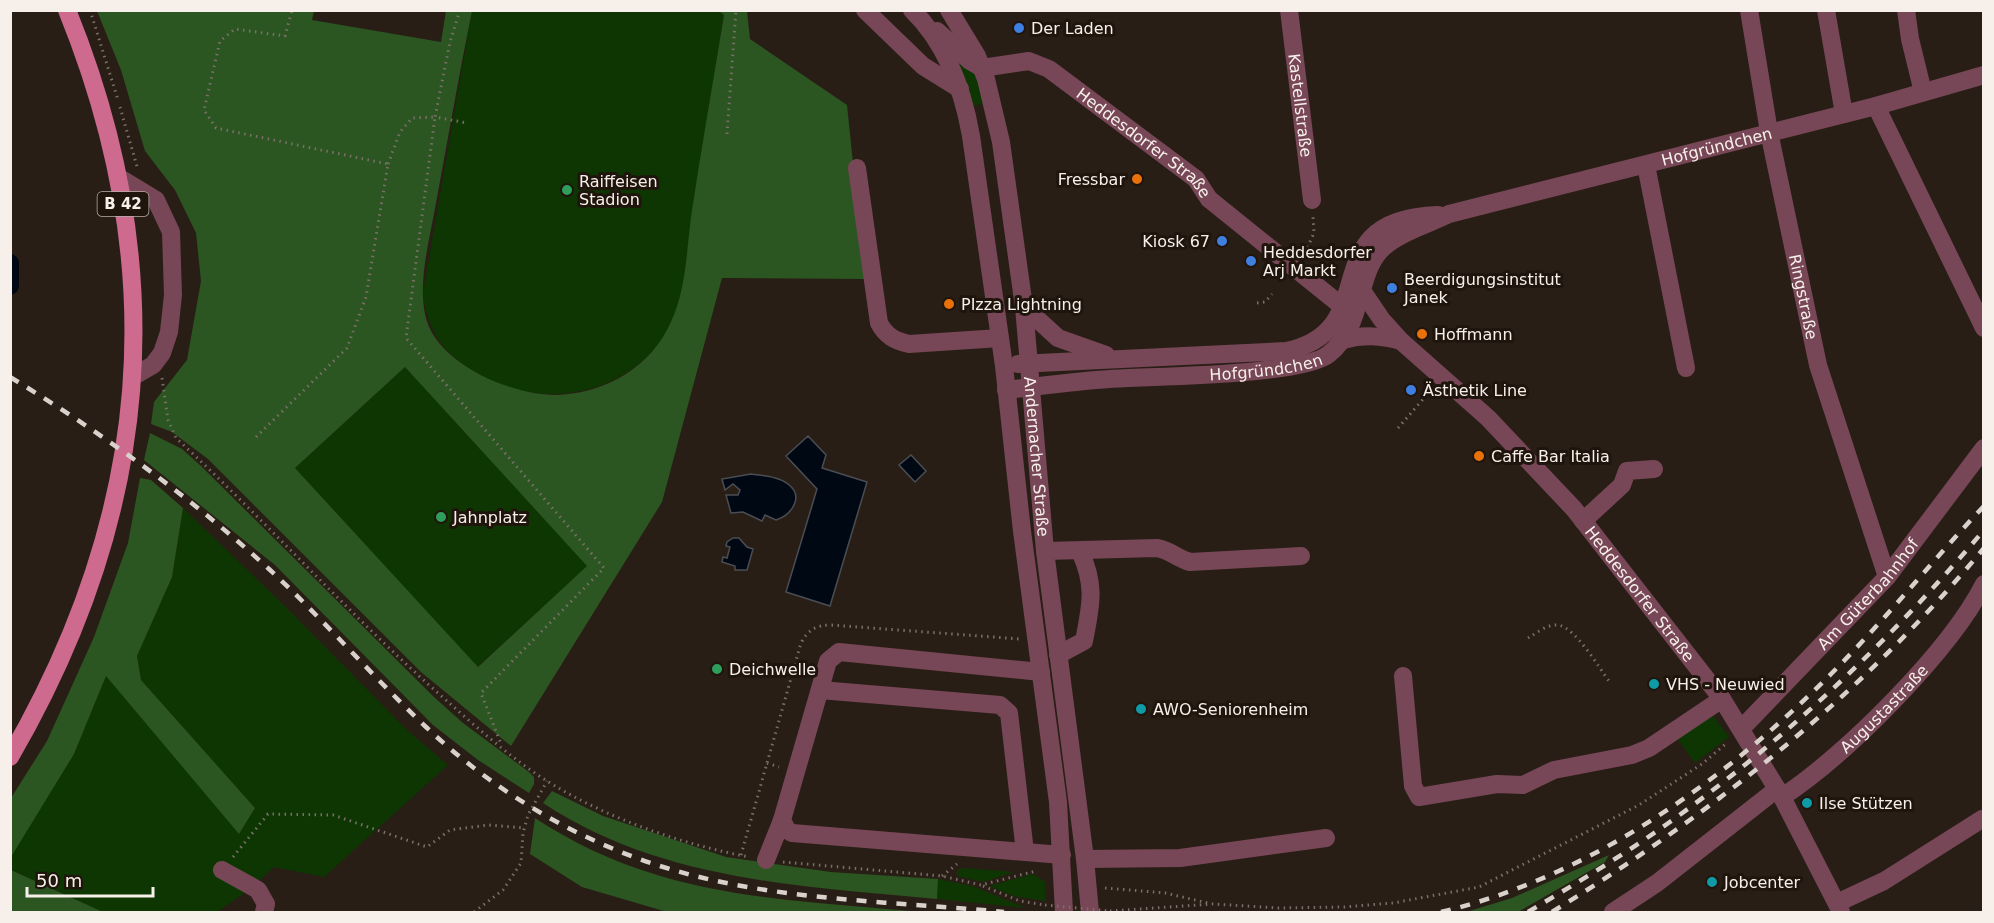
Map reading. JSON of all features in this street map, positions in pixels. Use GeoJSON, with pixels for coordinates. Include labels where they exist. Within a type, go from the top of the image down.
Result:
{"type":"FeatureCollection","features":[{"type":"Feature","properties":{"kind":"main road","name":"B 42"},"geometry":{"type":"LineString","coordinates":[[10,757],[56,670],[99,562],[121,474],[130,424],[134,376],[131,271],[118,177],[92,77],[67,10]]}},
{"type":"Feature","properties":{"kind":"street"},"geometry":{"type":"LineString","coordinates":[[865,10],[923,66],[960,89]]}},
{"type":"Feature","properties":{"kind":"street","name":"Andernacher Straße"},"geometry":{"type":"LineString","coordinates":[[912,10],[943,52],[960,89],[971,136],[1004,366],[1041,672],[1062,855],[1064,912]]}},
{"type":"Feature","properties":{"kind":"street","name":"Andernacher Straße"},"geometry":{"type":"LineString","coordinates":[[949,10],[965,34],[982,68],[992,99],[1001,142],[1024,307],[1045,552],[1090,912]]}},
{"type":"Feature","properties":{"kind":"street","name":"Kastellstraße"},"geometry":{"type":"LineString","coordinates":[[1289,10],[1312,200]]}},
{"type":"Feature","properties":{"kind":"street","name":"Ringstraße"},"geometry":{"type":"LineString","coordinates":[[1749,10],[1769,132],[1818,364],[1887,577]]}},
{"type":"Feature","properties":{"kind":"street"},"geometry":{"type":"LineString","coordinates":[[1826,10],[1844,114]]}},
{"type":"Feature","properties":{"kind":"street"},"geometry":{"type":"LineString","coordinates":[[1906,10],[1910,39],[1923,92]]}},
{"type":"Feature","properties":{"kind":"street"},"geometry":{"type":"LineString","coordinates":[[925,25],[940,32],[970,61],[982,68]]}},
{"type":"Feature","properties":{"kind":"street","name":"Heddesdorfer Straße"},"geometry":{"type":"LineString","coordinates":[[982,68],[1029,61],[1049,69],[1196,179],[1209,199],[1295,267],[1345,315]]}},
{"type":"Feature","properties":{"kind":"street","name":"Hofgründchen"},"geometry":{"type":"LineString","coordinates":[[1006,390],[1310,364],[1328,355],[1343,340],[1345,315],[1356,259],[1372,235],[1396,221],[1419,215],[1449,214],[1876,106],[1983,75]]}},
{"type":"Feature","properties":{"kind":"street"},"geometry":{"type":"LineString","coordinates":[[1876,106],[1983,328]]}},
{"type":"Feature","properties":{"kind":"street"},"geometry":{"type":"LineString","coordinates":[[1646,165],[1686,368]]}},
{"type":"Feature","properties":{"kind":"street"},"geometry":{"type":"LineString","coordinates":[[857,168],[879,323],[883,331],[898,342],[909,344],[1000,338]]}},
{"type":"Feature","properties":{"kind":"street"},"geometry":{"type":"LineString","coordinates":[[118,177],[156,200],[171,232],[173,295],[169,332],[158,359],[153,365],[134,376]]}},
{"type":"Feature","properties":{"kind":"street","name":"Hofgründchen"},"geometry":{"type":"LineString","coordinates":[[1004,366],[1286,351],[1318,341],[1345,315],[1363,292],[1371,266],[1384,246],[1449,214]]}},
{"type":"Feature","properties":{"kind":"street","name":"Heddesdorfer Straße"},"geometry":{"type":"LineString","coordinates":[[1363,292],[1382,320],[1401,341],[1488,418],[1583,521],[1722,699],[1780,793],[1839,908]]}},
{"type":"Feature","properties":{"kind":"street"},"geometry":{"type":"LineString","coordinates":[[1024,307],[1058,338],[1120,359]]}},
{"type":"Feature","properties":{"kind":"street"},"geometry":{"type":"LineString","coordinates":[[1345,315],[1367,315],[1382,320]]}},
{"type":"Feature","properties":{"kind":"street"},"geometry":{"type":"LineString","coordinates":[[1343,340],[1359,336],[1381,336],[1401,341]]}},
{"type":"Feature","properties":{"kind":"street","name":"Am Güterbahnhof"},"geometry":{"type":"LineString","coordinates":[[1742,728],[1887,577],[1983,448]]}},
{"type":"Feature","properties":{"kind":"street"},"geometry":{"type":"LineString","coordinates":[[1583,521],[1622,485],[1627,471],[1654,469]]}},
{"type":"Feature","properties":{"kind":"street"},"geometry":{"type":"LineString","coordinates":[[1045,552],[1157,548],[1169,550],[1177,558],[1190,562],[1301,556]]}},
{"type":"Feature","properties":{"kind":"street"},"geometry":{"type":"LineString","coordinates":[[1058,655],[1084,641],[1090,607],[1090,573],[1080,550]]}},
{"type":"Feature","properties":{"kind":"street","name":"Augustastraße"},"geometry":{"type":"LineString","coordinates":[[1613,912],[1657,883],[1780,793],[1815,774],[1891,701],[1978,602],[1983,584]]}},
{"type":"Feature","properties":{"kind":"street"},"geometry":{"type":"LineString","coordinates":[[766,860],[782,820],[828,661],[839,652],[1041,672]]}},
{"type":"Feature","properties":{"kind":"street"},"geometry":{"type":"LineString","coordinates":[[1404,676],[1413,786],[1419,797],[1497,784],[1523,785],[1554,770],[1632,755],[1649,748],[1722,699]]}},
{"type":"Feature","properties":{"kind":"street"},"geometry":{"type":"LineString","coordinates":[[820,690],[1000,705],[1010,713],[1025,852]]}},
{"type":"Feature","properties":{"kind":"street"},"geometry":{"type":"LineString","coordinates":[[1839,908],[1982,819]]}},
{"type":"Feature","properties":{"kind":"street"},"geometry":{"type":"LineString","coordinates":[[782,820],[787,830],[792,833],[1062,855]]}},
{"type":"Feature","properties":{"kind":"street"},"geometry":{"type":"LineString","coordinates":[[1085,859],[1180,858],[1326,838]]}},
{"type":"Feature","properties":{"kind":"street"},"geometry":{"type":"LineString","coordinates":[[222,870],[258,890],[266,904],[264,912]]}},
{"type":"Feature","properties":{"kind":"path"},"geometry":{"type":"LineString","coordinates":[[292,10],[285,36],[235,29],[220,41],[204,110],[216,128],[388,164]]}},
{"type":"Feature","properties":{"kind":"path"},"geometry":{"type":"LineString","coordinates":[[460,10],[450,42],[435,117],[406,339],[604,568],[481,693],[501,746]]}},
{"type":"Feature","properties":{"kind":"path"},"geometry":{"type":"LineString","coordinates":[[727,134],[736,10]]}},
{"type":"Feature","properties":{"kind":"path"},"geometry":{"type":"LineString","coordinates":[[256,437],[347,348],[366,297],[388,164],[400,132],[412,118],[435,117],[467,123]]}},
{"type":"Feature","properties":{"kind":"path"},"geometry":{"type":"LineString","coordinates":[[1295,267],[1314,233],[1312,200]]}},
{"type":"Feature","properties":{"kind":"path"},"geometry":{"type":"LineString","coordinates":[[1257,303],[1265,302],[1272,294]]}},
{"type":"Feature","properties":{"kind":"path"},"geometry":{"type":"LineString","coordinates":[[158,359],[168,420],[177,438],[419,676],[501,746],[547,781],[591,805],[664,834],[766,860],[942,876],[981,885],[1020,901],[1110,911],[1213,904],[1279,908],[1344,907],[1393,903],[1479,887],[1639,805],[1702,764],[1742,728]]}},
{"type":"Feature","properties":{"kind":"path"},"geometry":{"type":"LineString","coordinates":[[1398,428],[1442,377]]}},
{"type":"Feature","properties":{"kind":"path"},"geometry":{"type":"LineString","coordinates":[[1528,638],[1547,626],[1559,625],[1569,630],[1609,681]]}},
{"type":"Feature","properties":{"kind":"path"},"geometry":{"type":"LineString","coordinates":[[474,912],[503,890],[521,863],[528,815],[547,781]]}},
{"type":"Feature","properties":{"kind":"path"},"geometry":{"type":"LineString","coordinates":[[222,870],[268,814],[333,814],[427,847],[450,830],[488,825],[525,828]]}},
{"type":"Feature","properties":{"kind":"path"},"geometry":{"type":"LineString","coordinates":[[981,885],[1035,873],[1042,865]]}},
{"type":"Feature","properties":{"kind":"path"},"geometry":{"type":"LineString","coordinates":[[1088,887],[1165,892],[1213,904]]}},
{"type":"Feature","properties":{"kind":"green space","name":"Raiffeisen Stadion"},"geometry":{"type":"Polygon","coordinates":[[[719,10],[724,14],[692,216],[684,284],[679,306],[667,332],[650,353],[630,371],[606,383],[581,391],[554,394],[527,392],[500,384],[470,369],[447,350],[438,339],[426,310],[423,293],[472,11],[719,10]]]}},
{"type":"Feature","properties":{"kind":"green space"},"geometry":{"type":"Polygon","coordinates":[[[97,11],[314,11],[312,20],[441,42],[446,11],[472,11],[426,258],[423,287],[425,314],[431,332],[443,347],[458,361],[477,373],[517,389],[537,394],[555,395],[589,390],[620,378],[647,357],[658,345],[673,317],[682,289],[691,217],[724,15],[719,11],[747,11],[750,39],[847,105],[865,279],[722,278],[662,502],[511,746],[421,672],[208,459],[172,432],[151,424],[154,402],[187,360],[201,281],[196,233],[175,190],[145,151],[121,70],[97,11]],[[405,367],[295,468],[478,667],[587,566],[405,367]]]}},
{"type":"Feature","properties":{"kind":"green space"},"geometry":{"type":"Polygon","coordinates":[[[953,56],[976,75],[985,103],[974,106],[953,56]]]}},
{"type":"Feature","properties":{"kind":"green space","name":"Jahnplatz"},"geometry":{"type":"Polygon","coordinates":[[[405,367],[588,566],[477,667],[295,468],[405,367]]]}},
{"type":"Feature","properties":{"kind":"green space"},"geometry":{"type":"Polygon","coordinates":[[[150,433],[182,449],[435,698],[463,723],[529,772],[534,777],[534,784],[529,793],[478,760],[433,725],[275,565],[144,460],[150,433]]]}},
{"type":"Feature","properties":{"kind":"green space"},"geometry":{"type":"Polygon","coordinates":[[[140,478],[151,480],[183,508],[172,577],[137,656],[141,680],[255,808],[239,834],[106,676],[74,754],[11,857],[11,798],[47,741],[94,637],[128,543],[140,478]]]}},
{"type":"Feature","properties":{"kind":"green space"},"geometry":{"type":"Polygon","coordinates":[[[183,508],[289,610],[408,731],[448,765],[324,877],[274,867],[250,889],[217,912],[103,912],[11,870],[10,857],[74,754],[106,676],[239,833],[255,808],[141,680],[137,656],[172,577],[183,508]]]}},
{"type":"Feature","properties":{"kind":"green space"},"geometry":{"type":"Polygon","coordinates":[[[1710,712],[1729,737],[1695,763],[1676,737],[1710,712]]]}},
{"type":"Feature","properties":{"kind":"green space"},"geometry":{"type":"Polygon","coordinates":[[[552,791],[603,816],[726,857],[831,872],[938,879],[937,899],[784,883],[684,864],[635,849],[588,829],[543,803],[552,791]]]}},
{"type":"Feature","properties":{"kind":"green space"},"geometry":{"type":"Polygon","coordinates":[[[535,818],[581,845],[628,865],[675,880],[722,891],[771,898],[923,912],[667,912],[582,887],[530,854],[535,818]]]}},
{"type":"Feature","properties":{"kind":"green space"},"geometry":{"type":"Polygon","coordinates":[[[1609,855],[1605,862],[1518,912],[1466,912],[1512,898],[1609,855]]]}},
{"type":"Feature","properties":{"kind":"green space"},"geometry":{"type":"Polygon","coordinates":[[[963,868],[1014,872],[983,882],[957,876],[957,870],[963,868]]]}},
{"type":"Feature","properties":{"kind":"green space"},"geometry":{"type":"Polygon","coordinates":[[[11,870],[103,912],[11,912],[11,870]]]}},
{"type":"Feature","properties":{"kind":"green space"},"geometry":{"type":"Polygon","coordinates":[[[1033,874],[1045,882],[1045,901],[1013,896],[989,886],[1033,874]]]}},
{"type":"Feature","properties":{"kind":"green space"},"geometry":{"type":"Polygon","coordinates":[[[938,879],[972,886],[1026,908],[937,899],[938,879]]]}},
{"type":"Feature","properties":{"kind":"shaded area"},"geometry":{"type":"Polygon","coordinates":[[[808,436],[826,455],[822,468],[867,482],[830,606],[786,592],[817,489],[786,456],[808,436]]]}},
{"type":"Feature","properties":{"kind":"shaded area"},"geometry":{"type":"Polygon","coordinates":[[[911,455],[926,471],[915,482],[899,465],[911,455]]]}},
{"type":"Feature","properties":{"kind":"shaded area"},"geometry":{"type":"Polygon","coordinates":[[[751,474],[780,479],[793,489],[796,500],[791,510],[782,518],[776,520],[765,515],[762,521],[743,512],[731,513],[726,495],[738,495],[740,490],[733,484],[725,490],[722,479],[751,474]]]}},
{"type":"Feature","properties":{"kind":"shaded area"},"geometry":{"type":"Polygon","coordinates":[[[733,538],[739,538],[747,547],[753,549],[747,570],[735,570],[735,566],[722,562],[723,557],[727,558],[730,547],[726,546],[727,542],[733,538]]]}},
{"type":"Feature","properties":{"kind":"waterway"},"geometry":{"type":"LineString","coordinates":[[10,263],[10,286]]}},
{"type":"Feature","properties":{"kind":"railway"},"geometry":{"type":"LineString","coordinates":[[10,377],[111,443],[208,516],[289,588],[406,708],[449,748],[498,785],[550,818],[578,833],[634,857],[678,872],[724,882],[816,897],[1004,912]]}},
{"type":"Feature","properties":{"kind":"railway"},"geometry":{"type":"LineString","coordinates":[[1441,912],[1496,896],[1550,875],[1602,850],[1652,820],[1700,787],[1790,714],[1831,674],[1984,506]]}},
{"type":"Feature","properties":{"kind":"railway"},"geometry":{"type":"LineString","coordinates":[[1528,912],[1650,836],[1753,758],[1874,650],[1984,530]]}},
{"type":"Feature","properties":{"kind":"railway"},"geometry":{"type":"LineString","coordinates":[[1552,912],[1670,834],[1783,748],[1888,653],[1984,548]]}},
{"type":"Feature","properties":{"kind":"place","name":"Der Laden"},"geometry":{"type":"Point","coordinates":[1019,28]}},
{"type":"Feature","properties":{"kind":"place","name":"Fressbar"},"geometry":{"type":"Point","coordinates":[1137,179]}},
{"type":"Feature","properties":{"kind":"place","name":"Raiffeisen Stadion"},"geometry":{"type":"Point","coordinates":[567,190]}},
{"type":"Feature","properties":{"kind":"place","name":"Kiosk 67"},"geometry":{"type":"Point","coordinates":[1222,241]}},
{"type":"Feature","properties":{"kind":"place","name":"Heddesdorfer Arj Markt"},"geometry":{"type":"Point","coordinates":[1251,261]}},
{"type":"Feature","properties":{"kind":"place","name":"Beerdigungsinstitut Janek"},"geometry":{"type":"Point","coordinates":[1392,288]}},
{"type":"Feature","properties":{"kind":"place","name":"PIzza Lightning"},"geometry":{"type":"Point","coordinates":[949,304]}},
{"type":"Feature","properties":{"kind":"place","name":"Hoffmann"},"geometry":{"type":"Point","coordinates":[1422,334]}},
{"type":"Feature","properties":{"kind":"place","name":"Ästhetik Line"},"geometry":{"type":"Point","coordinates":[1411,390]}},
{"type":"Feature","properties":{"kind":"place","name":"Caffe Bar Italia"},"geometry":{"type":"Point","coordinates":[1479,456]}},
{"type":"Feature","properties":{"kind":"place","name":"Jahnplatz"},"geometry":{"type":"Point","coordinates":[441,517]}},
{"type":"Feature","properties":{"kind":"place","name":"Deichwelle"},"geometry":{"type":"Point","coordinates":[717,669]}},
{"type":"Feature","properties":{"kind":"place","name":"VHS - Neuwied"},"geometry":{"type":"Point","coordinates":[1654,684]}},
{"type":"Feature","properties":{"kind":"place","name":"AWO-Seniorenheim"},"geometry":{"type":"Point","coordinates":[1141,709]}},
{"type":"Feature","properties":{"kind":"place","name":"Ilse Stützen"},"geometry":{"type":"Point","coordinates":[1807,803]}},
{"type":"Feature","properties":{"kind":"place","name":"Jobcenter"},"geometry":{"type":"Point","coordinates":[1712,882]}}]}
